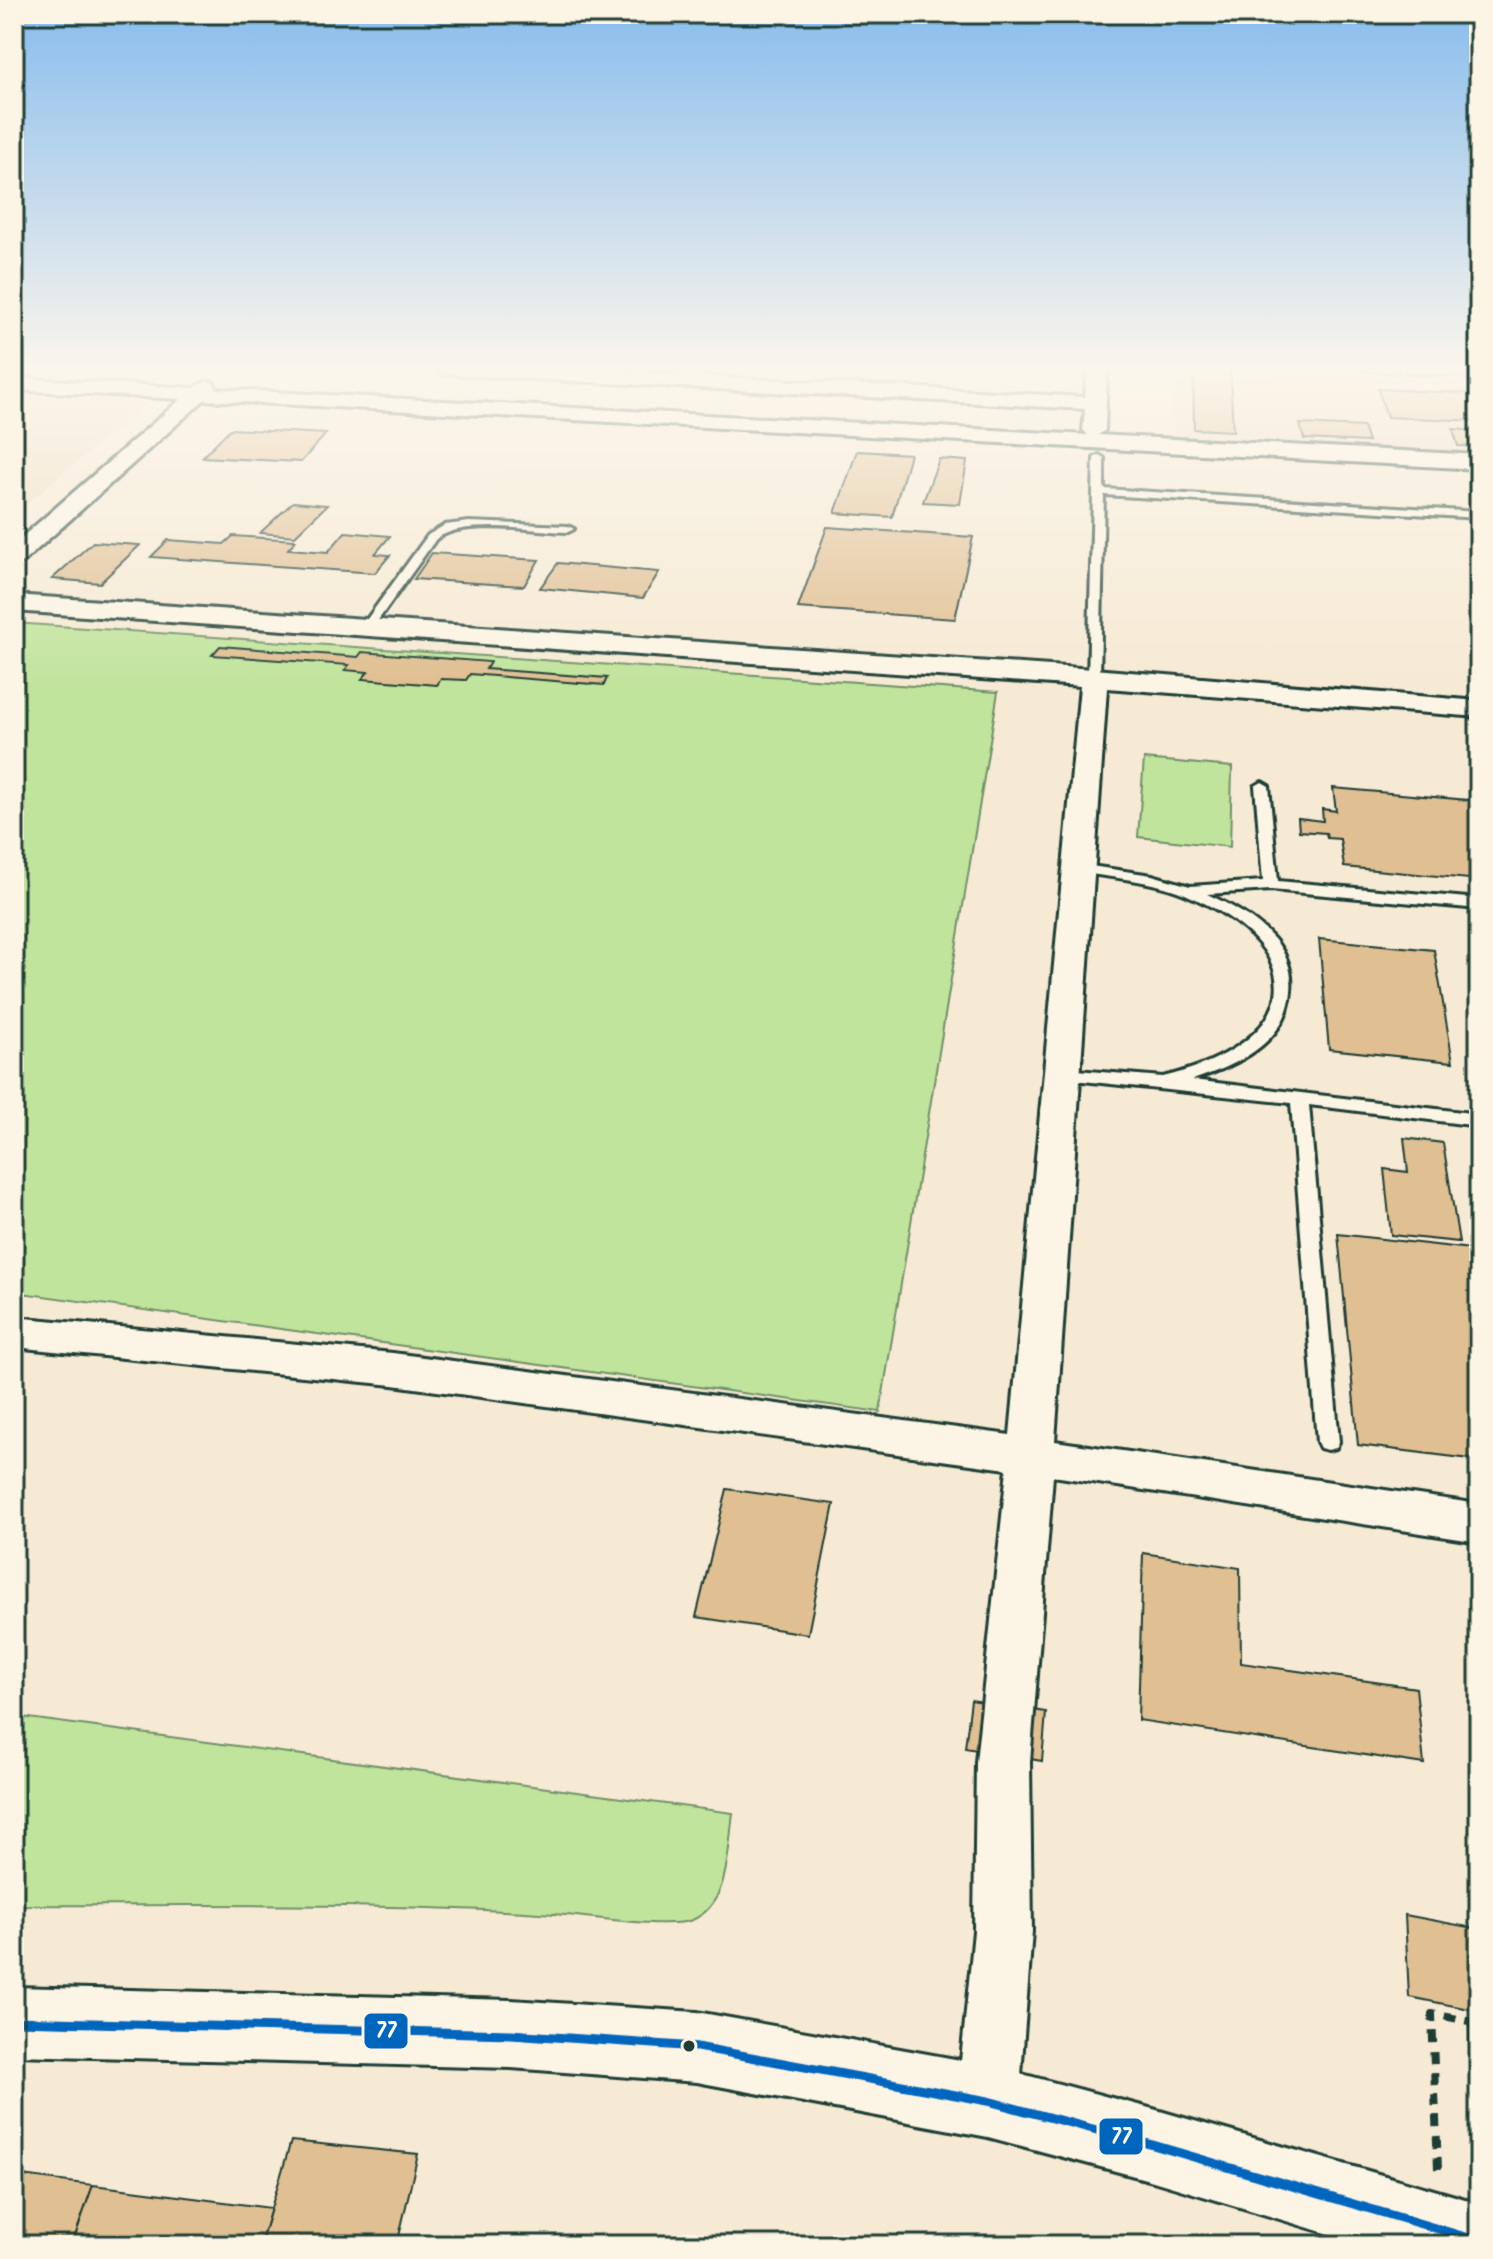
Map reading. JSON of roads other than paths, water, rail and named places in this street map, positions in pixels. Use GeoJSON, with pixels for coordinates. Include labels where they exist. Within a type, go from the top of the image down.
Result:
{"type":"FeatureCollection","features":[{"type":"Feature","properties":{"kind":"main road"},"geometry":{"type":"LineString","coordinates":[[14,2021],[619,2040],[710,2049],[988,2101],[1153,2145],[1459,2235]]}},
{"type":"Feature","properties":{"kind":"street"},"geometry":{"type":"LineString","coordinates":[[14,557],[109,473]]}},
{"type":"Feature","properties":{"kind":"street"},"geometry":{"type":"LineString","coordinates":[[14,603],[365,630],[1094,677],[1479,709]]}},
{"type":"Feature","properties":{"kind":"street"},"geometry":{"type":"LineString","coordinates":[[988,2101],[1003,1931],[1003,1762],[1064,1074],[1077,868],[1094,677]]}},
{"type":"Feature","properties":{"kind":"street"},"geometry":{"type":"LineString","coordinates":[[14,1332],[393,1369],[1031,1455],[1479,1523]]}},
{"type":"Feature","properties":{"kind":"lane"},"geometry":{"type":"LineString","coordinates":[[1094,677],[1098,473]]}},
{"type":"Feature","properties":{"kind":"lane"},"geometry":{"type":"LineString","coordinates":[[1100,492],[1479,515]]}},
{"type":"Feature","properties":{"kind":"lane"},"geometry":{"type":"LineString","coordinates":[[365,630],[432,537],[441,530],[454,525],[568,529]]}},
{"type":"Feature","properties":{"kind":"lane"},"geometry":{"type":"LineString","coordinates":[[1262,786],[1271,885]]}},
{"type":"Feature","properties":{"kind":"lane"},"geometry":{"type":"LineString","coordinates":[[1077,868],[1190,890],[1271,885],[1479,904]]}},
{"type":"Feature","properties":{"kind":"lane"},"geometry":{"type":"LineString","coordinates":[[1163,1082],[1195,1075],[1245,1052],[1266,1034],[1280,1014],[1284,991],[1283,967],[1268,942],[1245,923],[1190,890]]}},
{"type":"Feature","properties":{"kind":"lane"},"geometry":{"type":"LineString","coordinates":[[1064,1074],[1163,1082],[1479,1120]]}},
{"type":"Feature","properties":{"kind":"lane"},"geometry":{"type":"LineString","coordinates":[[1300,1099],[1328,1442]]}}]}
